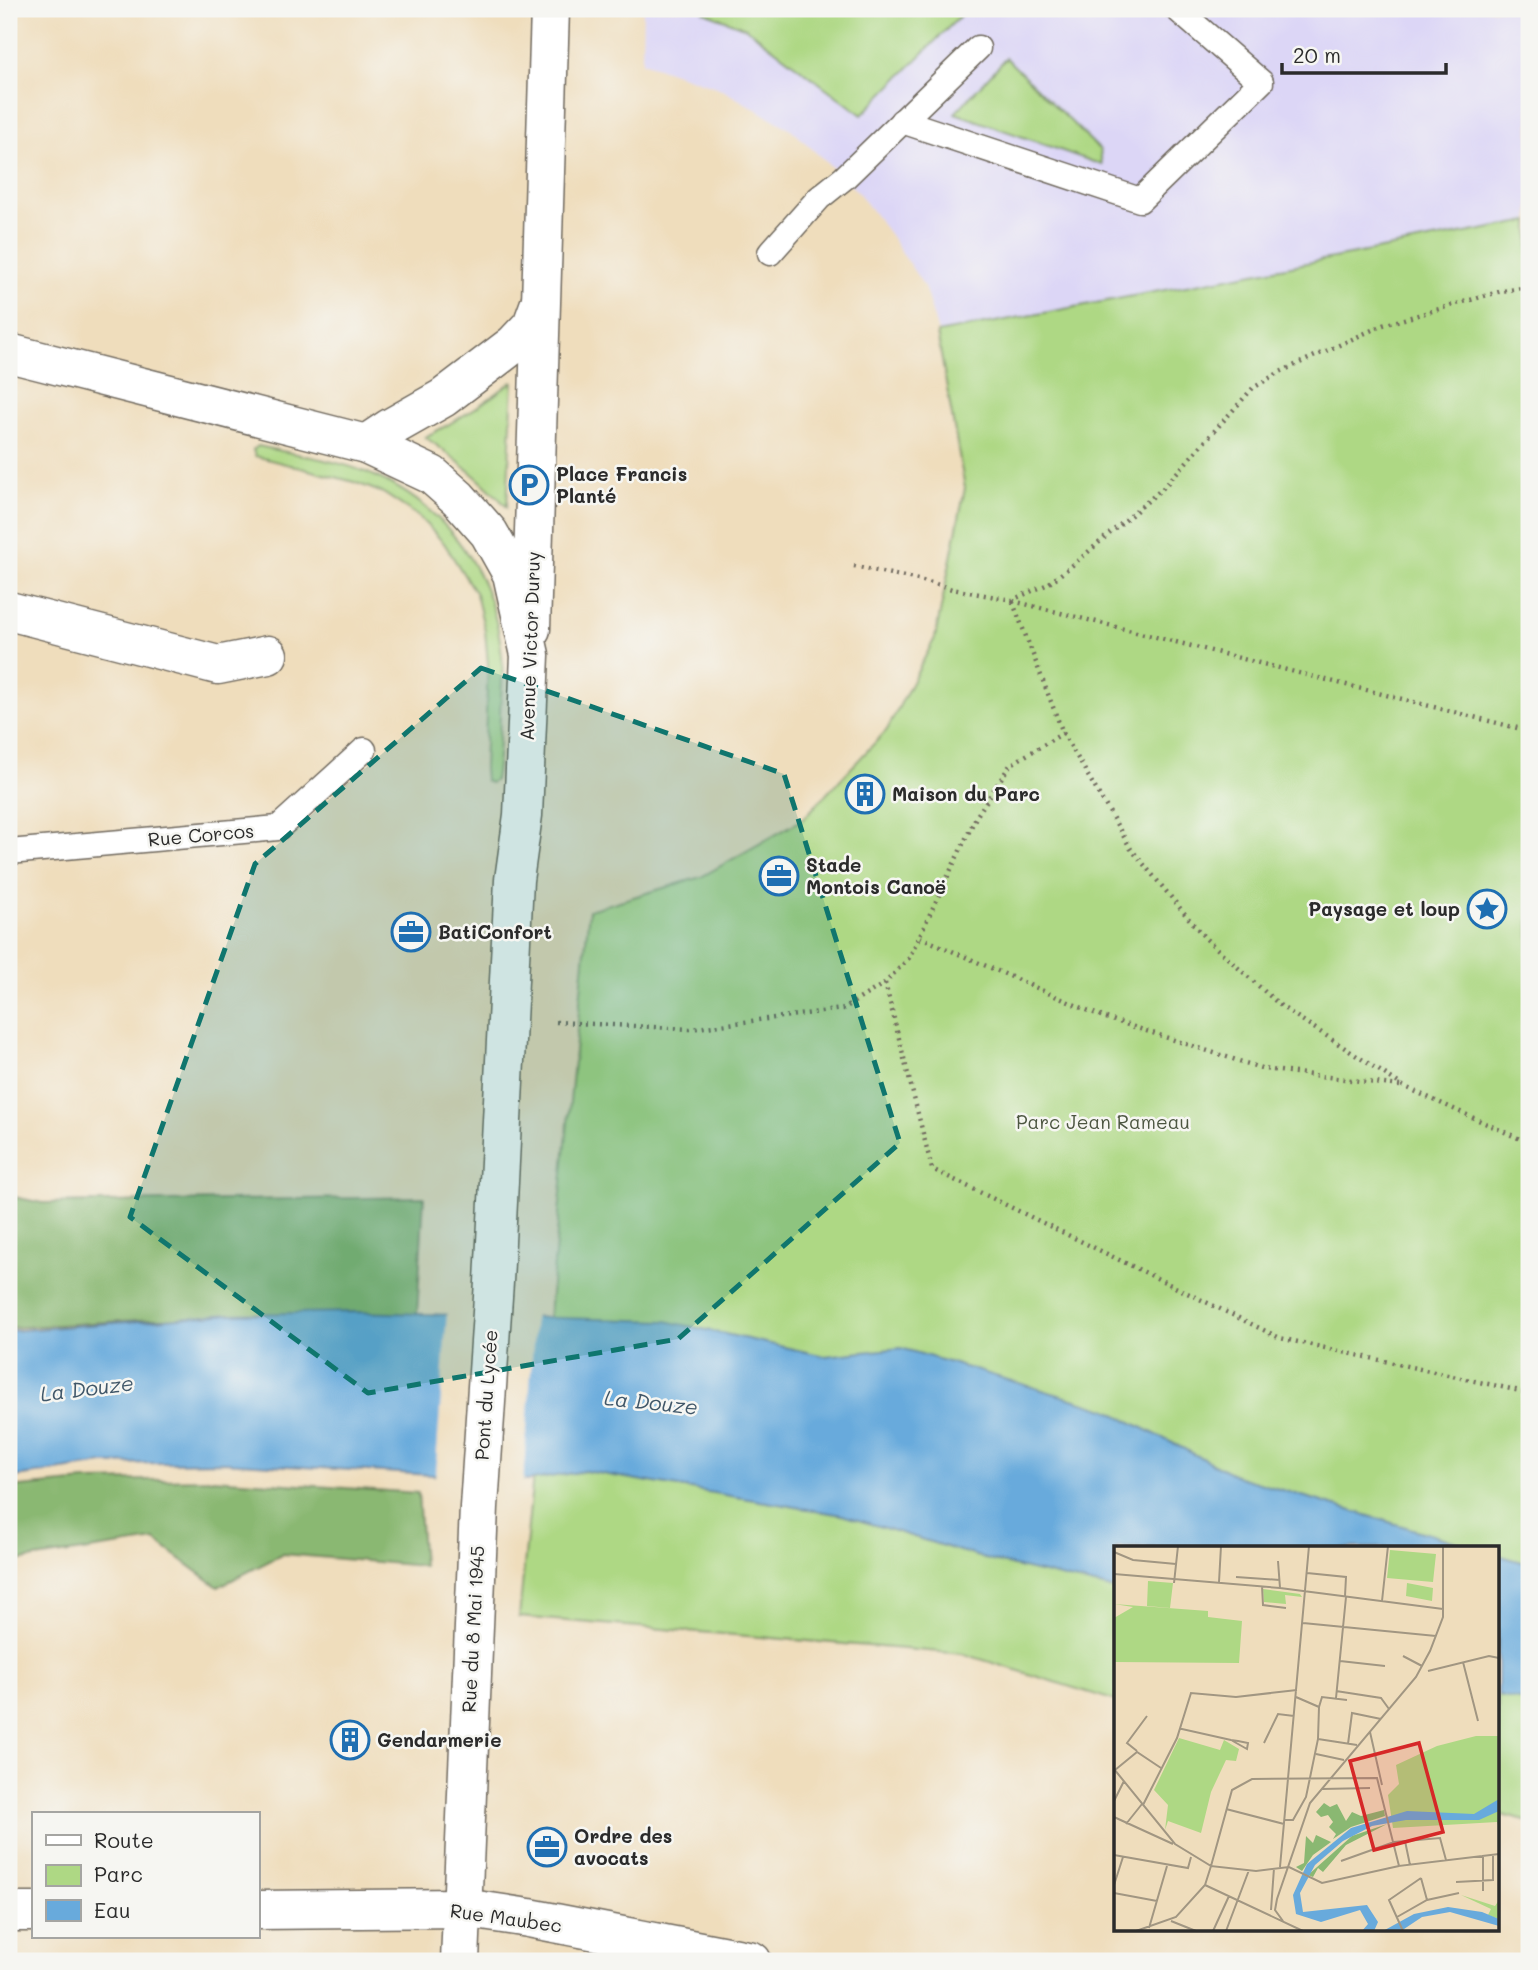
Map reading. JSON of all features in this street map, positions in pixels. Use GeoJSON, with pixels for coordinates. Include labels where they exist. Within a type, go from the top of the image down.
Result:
{"type":"FeatureCollection","features":[{"type":"Feature","properties":{"kind":"main road","name":"Avenue Victor Duruy"},"geometry":{"type":"LineString","coordinates":[[494,1282],[514,880],[523,815],[550,9]]}},
{"type":"Feature","properties":{"kind":"main road"},"geometry":{"type":"LineString","coordinates":[[366,444],[443,398],[514,344],[531,325],[541,300]]}},
{"type":"Feature","properties":{"kind":"main road"},"geometry":{"type":"LineString","coordinates":[[9,354],[366,444],[432,475],[458,498],[489,533],[512,575],[530,655]]}},
{"type":"Feature","properties":{"kind":"main road"},"geometry":{"type":"LineString","coordinates":[[9,611],[218,665],[268,655]]}},
{"type":"Feature","properties":{"kind":"main road","name":"Pont du Lycée"},"geometry":{"type":"LineString","coordinates":[[479,1507],[494,1282]]}},
{"type":"Feature","properties":{"kind":"main road","name":"Rue du 8 Mai 1945"},"geometry":{"type":"LineString","coordinates":[[460,1961],[479,1507]]}},
{"type":"Feature","properties":{"kind":"main road","name":"Rue Maubec"},"geometry":{"type":"LineString","coordinates":[[259,1910],[463,1908],[529,1919],[703,1957],[752,1961]]}},
{"type":"Feature","properties":{"kind":"main road"},"geometry":{"type":"LineString","coordinates":[[9,1912],[32,1912]]}},
{"type":"Feature","properties":{"kind":"lane"},"geometry":{"type":"LineString","coordinates":[[902,121],[1140,200],[1261,82],[1177,9]]}},
{"type":"Feature","properties":{"kind":"lane"},"geometry":{"type":"LineString","coordinates":[[770,253],[819,198],[844,178],[978,48]]}},
{"type":"Feature","properties":{"kind":"lane","name":"Rue Corcos"},"geometry":{"type":"LineString","coordinates":[[9,852],[278,828],[364,750]]}},
{"type":"Feature","properties":{"kind":"path"},"geometry":{"type":"LineString","coordinates":[[1012,600],[1048,584],[1163,488],[1253,388],[1280,372],[1383,325],[1502,291],[1529,287]]}},
{"type":"Feature","properties":{"kind":"path"},"geometry":{"type":"LineString","coordinates":[[855,566],[1012,600],[1529,731]]}},
{"type":"Feature","properties":{"kind":"path"},"geometry":{"type":"LineString","coordinates":[[1012,600],[1063,733],[1131,849],[1205,938],[1282,1007],[1403,1086],[1529,1143]]}},
{"type":"Feature","properties":{"kind":"path"},"geometry":{"type":"LineString","coordinates":[[544,1021],[691,1029],[843,1009],[885,983],[909,958],[976,817],[1010,765],[1063,733]]}},
{"type":"Feature","properties":{"kind":"path"},"geometry":{"type":"LineString","coordinates":[[920,937],[1103,1017],[1264,1069],[1403,1086]]}},
{"type":"Feature","properties":{"kind":"path"},"geometry":{"type":"LineString","coordinates":[[885,983],[932,1169],[1280,1338],[1529,1393]]}},
{"type":"Feature","properties":{"kind":"highlighted area"},"geometry":{"type":"Polygon","coordinates":[[[481,668],[784,774],[900,1143],[678,1339],[368,1393],[130,1217],[255,864],[481,668]]]}},
{"type":"Feature","properties":{"kind":"shaded area"},"geometry":{"type":"Polygon","coordinates":[[[643,9],[1529,9],[1529,227],[958,398],[924,286],[858,192],[792,130],[719,88],[642,62],[643,9]]]}},
{"type":"Feature","properties":{"kind":"green space"},"geometry":{"type":"Polygon","coordinates":[[[708,9],[955,9],[961,15],[862,115],[746,28],[704,12],[708,9]]]}},
{"type":"Feature","properties":{"kind":"green space"},"geometry":{"type":"Polygon","coordinates":[[[1006,58],[1100,150],[1102,165],[955,113],[1006,58]]]}},
{"type":"Feature","properties":{"kind":"green space","name":"Parc Jean Rameau"},"geometry":{"type":"Polygon","coordinates":[[[1529,221],[1529,1822],[1500,1815],[1500,1546],[1114,1546],[1114,1700],[964,1654],[519,1617],[589,910],[701,877],[803,819],[887,730],[935,638],[965,488],[937,333],[1529,221]]]}},
{"type":"Feature","properties":{"kind":"green space"},"geometry":{"type":"Polygon","coordinates":[[[513,381],[507,507],[468,470],[425,437],[471,411],[513,381]]]}},
{"type":"Feature","properties":{"kind":"green space"},"geometry":{"type":"Polygon","coordinates":[[[258,446],[334,462],[377,477],[426,508],[447,528],[464,550],[479,574],[490,600],[502,657],[499,748],[495,780],[490,783],[485,780],[484,768],[488,664],[485,631],[476,594],[444,543],[418,516],[383,493],[354,482],[255,456],[253,450],[258,446]]]}},
{"type":"Feature","properties":{"kind":"green space"},"geometry":{"type":"Polygon","coordinates":[[[9,1196],[43,1203],[424,1197],[417,1315],[155,1319],[9,1328],[9,1196]]]}},
{"type":"Feature","properties":{"kind":"green space"},"geometry":{"type":"Polygon","coordinates":[[[213,1479],[418,1493],[423,1566],[283,1554],[218,1587],[155,1540],[9,1562],[9,1488],[85,1481],[213,1479]]]}},
{"type":"Feature","properties":{"kind":"water","name":"La Douze"},"geometry":{"type":"Polygon","coordinates":[[[355,1312],[666,1321],[825,1356],[901,1348],[1106,1409],[1239,1477],[1469,1546],[1114,1546],[1114,1590],[992,1561],[842,1515],[585,1471],[527,1481],[223,1462],[103,1464],[9,1478],[9,1331],[231,1314],[355,1312]]]}},
{"type":"Feature","properties":{"kind":"water"},"geometry":{"type":"Polygon","coordinates":[[[1500,1556],[1529,1564],[1529,1702],[1500,1696],[1500,1556]]]}},
{"type":"Feature","properties":{"kind":"pier"},"geometry":{"type":"Polygon","coordinates":[[[447,1312],[535,1315],[523,1485],[435,1479],[447,1312]]]}},
{"type":"Feature","properties":{"kind":"place","name":"Place Francis Planté"},"geometry":{"type":"Point","coordinates":[529,485]}},
{"type":"Feature","properties":{"kind":"place","name":"Maison du Parc"},"geometry":{"type":"Point","coordinates":[865,794]}},
{"type":"Feature","properties":{"kind":"place","name":"Stade Montois Canoë"},"geometry":{"type":"Point","coordinates":[779,876]}},
{"type":"Feature","properties":{"kind":"place","name":"Paysage et loup"},"geometry":{"type":"Point","coordinates":[1487,909]}},
{"type":"Feature","properties":{"kind":"place","name":"BatiConfort"},"geometry":{"type":"Point","coordinates":[411,932]}},
{"type":"Feature","properties":{"kind":"place","name":"Gendarmerie"},"geometry":{"type":"Point","coordinates":[350,1740]}},
{"type":"Feature","properties":{"kind":"place","name":"Ordre des avocats"},"geometry":{"type":"Point","coordinates":[547,1847]}}]}
